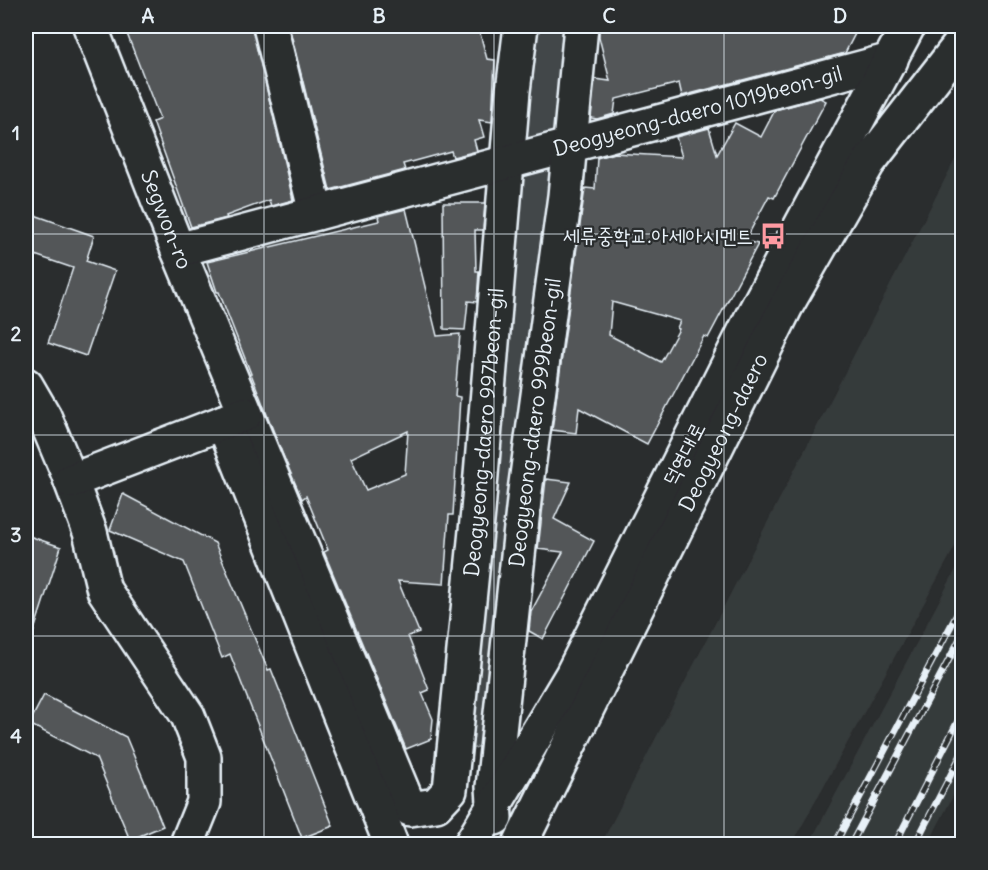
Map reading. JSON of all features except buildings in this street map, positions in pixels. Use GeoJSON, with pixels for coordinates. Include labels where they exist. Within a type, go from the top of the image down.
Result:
{"type":"FeatureCollection","features":[{"type":"Feature","properties":{"kind":"street","name":"Segwon-ro"},"geometry":{"type":"LineString","coordinates":[[90,26],[178,250],[235,418]]}},
{"type":"Feature","properties":{"kind":"street"},"geometry":{"type":"LineString","coordinates":[[270,26],[316,213]]}},
{"type":"Feature","properties":{"kind":"street","name":"Deogyeong-daero 997beon-gil"},"geometry":{"type":"LineString","coordinates":[[235,418],[410,809],[436,805],[450,790],[478,511],[507,162],[521,26]]}},
{"type":"Feature","properties":{"kind":"street","name":"Deogyeong-daero 999beon-gil"},"geometry":{"type":"LineString","coordinates":[[496,829],[493,787],[517,555],[570,145],[581,26]]}},
{"type":"Feature","properties":{"kind":"street"},"geometry":{"type":"LineString","coordinates":[[891,60],[908,26]]}},
{"type":"Feature","properties":{"kind":"street","name":"Deogyeong-daero"},"geometry":{"type":"LineString","coordinates":[[520,844],[786,306],[868,163],[963,42]]}},
{"type":"Feature","properties":{"kind":"street","name":"Deogyeong-daero 1019beon-gil"},"geometry":{"type":"LineString","coordinates":[[178,250],[891,60]]}},
{"type":"Feature","properties":{"kind":"street","name":"덕영대로"},"geometry":{"type":"LineString","coordinates":[[496,829],[546,719],[572,675],[752,317],[891,60]]}},
{"type":"Feature","properties":{"kind":"street"},"geometry":{"type":"LineString","coordinates":[[26,385],[44,416],[71,481],[90,532],[104,590],[188,716],[204,757],[204,802],[187,844]]}},
{"type":"Feature","properties":{"kind":"street"},"geometry":{"type":"LineString","coordinates":[[71,481],[235,418],[391,844]]}},
{"type":"Feature","properties":{"kind":"street"},"geometry":{"type":"LineString","coordinates":[[471,844],[496,829],[573,736]]}},
{"type":"Feature","properties":{"kind":"shaded area"},"geometry":{"type":"Polygon","coordinates":[[[533,26],[571,26],[491,742],[464,752],[533,26]]]}},
{"type":"Feature","properties":{"kind":"shaded area"},"geometry":{"type":"Polygon","coordinates":[[[962,146],[962,534],[792,844],[601,844],[962,146]]]}},
{"type":"Feature","properties":{"kind":"shaded area"},"geometry":{"type":"Polygon","coordinates":[[[962,558],[962,779],[928,844],[809,844],[962,558]]]}},
{"type":"Feature","properties":{"kind":"railway"},"geometry":{"type":"LineString","coordinates":[[835,844],[962,605]]}},
{"type":"Feature","properties":{"kind":"railway"},"geometry":{"type":"LineString","coordinates":[[851,844],[962,635]]}},
{"type":"Feature","properties":{"kind":"railway"},"geometry":{"type":"LineString","coordinates":[[895,844],[962,713]]}},
{"type":"Feature","properties":{"kind":"railway"},"geometry":{"type":"LineString","coordinates":[[915,844],[962,753]]}},
{"type":"Feature","properties":{"kind":"place","name":"세류중학교.아세아시멘트"},"geometry":{"type":"Point","coordinates":[773,236]}}]}
